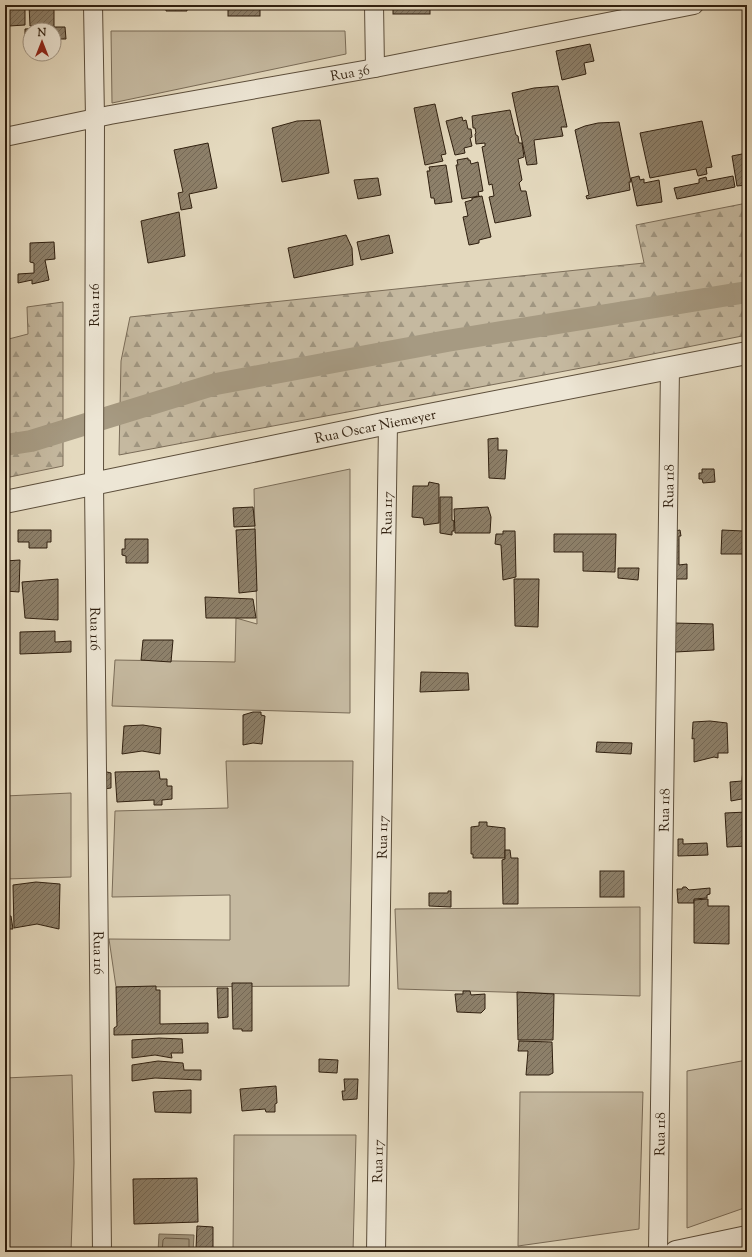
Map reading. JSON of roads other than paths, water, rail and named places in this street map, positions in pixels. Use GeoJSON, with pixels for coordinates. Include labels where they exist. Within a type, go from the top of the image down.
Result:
{"type":"FeatureCollection","features":[{"type":"Feature","properties":{"kind":"street","name":"Rua 116"},"geometry":{"type":"LineString","coordinates":[[93,5],[95,118],[94,483],[102,1252]]}},
{"type":"Feature","properties":{"kind":"street"},"geometry":{"type":"LineString","coordinates":[[374,5],[376,68]]}},
{"type":"Feature","properties":{"kind":"street","name":"Rua 36"},"geometry":{"type":"LineString","coordinates":[[5,137],[95,118],[376,68],[658,9],[694,5]]}},
{"type":"Feature","properties":{"kind":"street","name":"Rua Oscar Niemeyer"},"geometry":{"type":"LineString","coordinates":[[5,502],[388,423],[747,353]]}},
{"type":"Feature","properties":{"kind":"street","name":"Rua 118"},"geometry":{"type":"LineString","coordinates":[[658,1252],[670,368]]}},
{"type":"Feature","properties":{"kind":"street","name":"Rua 117"},"geometry":{"type":"LineString","coordinates":[[376,1252],[388,423]]}},
{"type":"Feature","properties":{"kind":"street"},"geometry":{"type":"LineString","coordinates":[[676,1252],[747,1237]]}},
{"type":"Feature","properties":{"kind":"water"},"geometry":{"type":"Polygon","coordinates":[[[159,1234],[194,1235],[193,1252],[158,1252],[159,1234]]]}},
{"type":"Feature","properties":{"kind":"waterway"},"geometry":{"type":"LineString","coordinates":[[5,445],[31,441],[216,384],[447,341],[747,292]]}}]}
